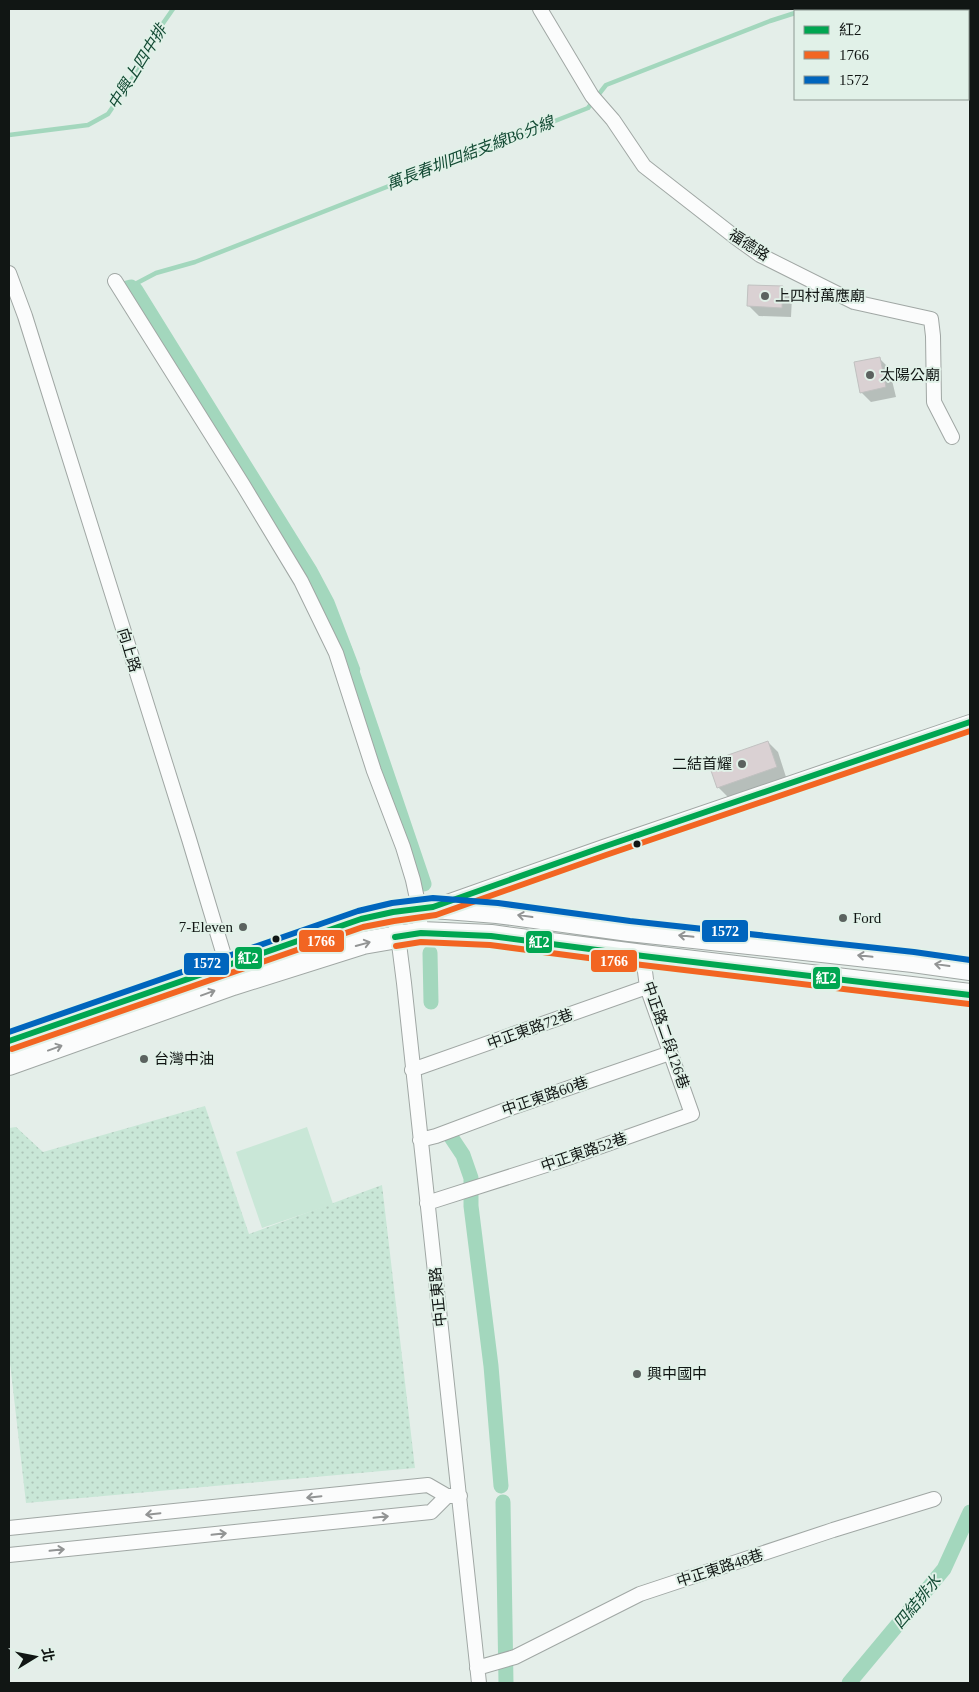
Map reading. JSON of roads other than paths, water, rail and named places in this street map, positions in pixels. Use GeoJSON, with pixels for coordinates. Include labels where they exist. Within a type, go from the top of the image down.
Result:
{"type":"FeatureCollection","features":[{"type":"Feature","properties":{"kind":"main road"},"geometry":{"type":"LineString","coordinates":[[9,1064],[230,975],[361,919],[392,912],[426,908],[496,912],[629,930],[970,969]]}},
{"type":"Feature","properties":{"kind":"main road"},"geometry":{"type":"LineString","coordinates":[[9,1041],[230,975],[398,936],[421,933],[491,936],[970,995]]}},
{"type":"Feature","properties":{"kind":"street","name":"福德路"},"geometry":{"type":"LineString","coordinates":[[540,9],[592,96],[613,120],[644,166],[734,237],[760,255],[854,302],[931,320],[934,402],[952,436]]}},
{"type":"Feature","properties":{"kind":"street","name":"向上路"},"geometry":{"type":"LineString","coordinates":[[9,273],[25,316],[230,975]]}},
{"type":"Feature","properties":{"kind":"street"},"geometry":{"type":"LineString","coordinates":[[116,281],[296,573],[336,653],[374,771],[403,847],[413,880],[426,908],[421,933]]}},
{"type":"Feature","properties":{"kind":"street"},"geometry":{"type":"LineString","coordinates":[[426,908],[970,722]]}},
{"type":"Feature","properties":{"kind":"street","name":"中正東路"},"geometry":{"type":"LineString","coordinates":[[392,912],[398,936],[427,1203],[453,1496],[479,1683]]}},
{"type":"Feature","properties":{"kind":"street","name":"中正路二段126巷"},"geometry":{"type":"LineString","coordinates":[[643,956],[647,987],[692,1114]]}},
{"type":"Feature","properties":{"kind":"street","name":"中正東路72巷"},"geometry":{"type":"LineString","coordinates":[[412,1070],[647,987]]}},
{"type":"Feature","properties":{"kind":"street","name":"中正東路60巷"},"geometry":{"type":"LineString","coordinates":[[420,1140],[670,1053]]}},
{"type":"Feature","properties":{"kind":"street","name":"中正東路52巷"},"geometry":{"type":"LineString","coordinates":[[427,1203],[471,1190],[692,1114]]}},
{"type":"Feature","properties":{"kind":"street"},"geometry":{"type":"LineString","coordinates":[[9,1528],[428,1485],[453,1496]]}},
{"type":"Feature","properties":{"kind":"street"},"geometry":{"type":"LineString","coordinates":[[9,1555],[431,1512],[453,1496]]}},
{"type":"Feature","properties":{"kind":"street","name":"中正東路48巷"},"geometry":{"type":"LineString","coordinates":[[477,1668],[508,1659],[640,1594],[833,1530],[934,1499]]}},
{"type":"Feature","properties":{"kind":"waterway","name":"中興上四中排"},"geometry":{"type":"LineString","coordinates":[[9,135],[88,125],[108,114],[138,70],[150,42],[173,9]]}},
{"type":"Feature","properties":{"kind":"waterway","name":"萬長春圳四結支線B6分線"},"geometry":{"type":"LineString","coordinates":[[830,10],[844,9]]}},
{"type":"Feature","properties":{"kind":"waterway","name":"萬長春圳四結支線B6分線"},"geometry":{"type":"LineString","coordinates":[[137,283],[156,273],[195,262],[588,108],[606,85],[794,13]]}},
{"type":"Feature","properties":{"kind":"waterway"},"geometry":{"type":"LineString","coordinates":[[131,287],[137,283],[140,287],[315,569],[332,601],[358,669],[357,674],[385,758],[382,759]]}},
{"type":"Feature","properties":{"kind":"waterway"},"geometry":{"type":"LineString","coordinates":[[127,288],[131,287],[322,596],[345,651],[424,884]]}},
{"type":"Feature","properties":{"kind":"waterway"},"geometry":{"type":"LineString","coordinates":[[430,953],[431,1002]]}},
{"type":"Feature","properties":{"kind":"waterway"},"geometry":{"type":"LineString","coordinates":[[451,1137],[463,1155],[471,1178],[471,1206],[491,1366],[501,1486]]}},
{"type":"Feature","properties":{"kind":"waterway"},"geometry":{"type":"LineString","coordinates":[[503,1502],[506,1683]]}},
{"type":"Feature","properties":{"kind":"waterway","name":"四結排水"},"geometry":{"type":"LineString","coordinates":[[849,1683],[944,1569],[970,1512]]}},
{"type":"Feature","properties":{"kind":"place","name":"上四村萬應廟"},"geometry":{"type":"Point","coordinates":[765,296]}},
{"type":"Feature","properties":{"kind":"place","name":"太陽公廟"},"geometry":{"type":"Point","coordinates":[870,375]}},
{"type":"Feature","properties":{"kind":"place","name":"二結首耀"},"geometry":{"type":"Point","coordinates":[742,764]}},
{"type":"Feature","properties":{"kind":"place","name":"Ford"},"geometry":{"type":"Point","coordinates":[843,918]}},
{"type":"Feature","properties":{"kind":"place","name":"7-Eleven"},"geometry":{"type":"Point","coordinates":[243,927]}},
{"type":"Feature","properties":{"kind":"place","name":"台灣中油"},"geometry":{"type":"Point","coordinates":[144,1059]}},
{"type":"Feature","properties":{"kind":"place","name":"興中國中"},"geometry":{"type":"Point","coordinates":[637,1374]}}]}
